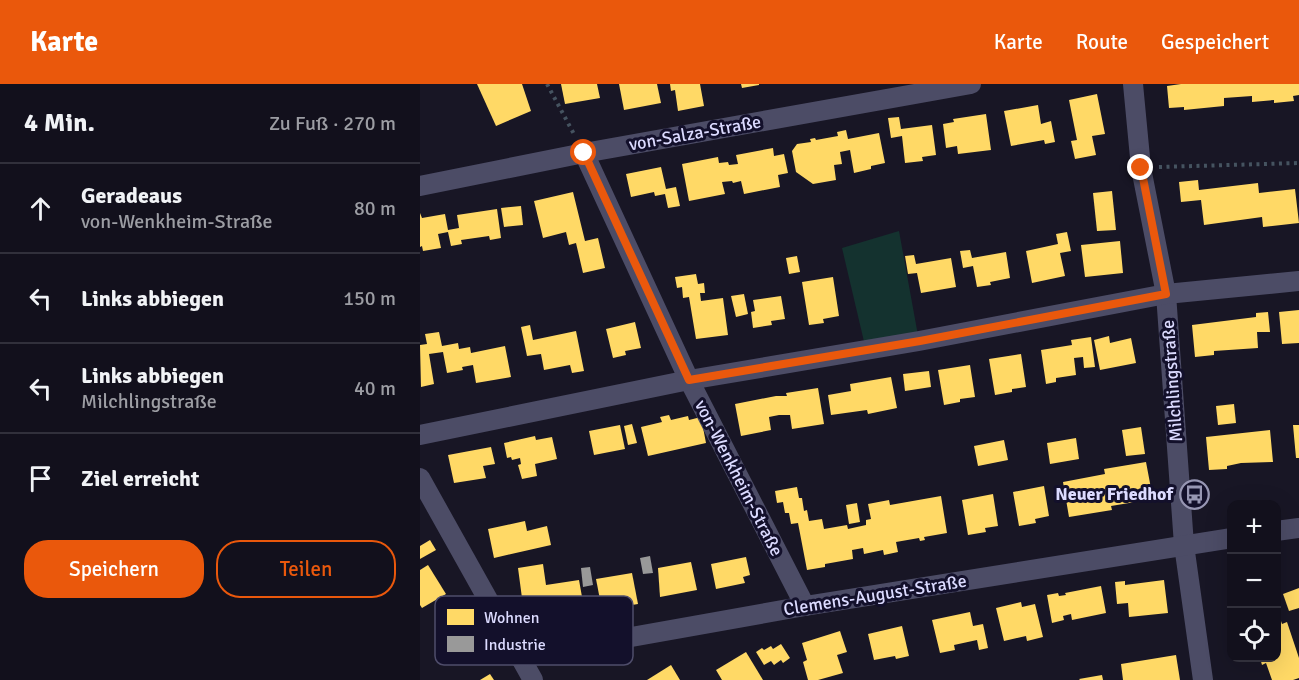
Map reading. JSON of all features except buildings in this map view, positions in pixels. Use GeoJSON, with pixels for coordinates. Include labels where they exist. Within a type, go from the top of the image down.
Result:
{"type":"FeatureCollection","features":[{"type":"Feature","properties":{"kind":"street","name":"von-Salza-Straße"},"geometry":{"type":"LineString","coordinates":[[420,186],[584,153],[971,84]]}},
{"type":"Feature","properties":{"kind":"street","name":"Milchlingstraße"},"geometry":{"type":"LineString","coordinates":[[1133,84],[1141,168],[1166,294],[1184,545],[1203,680]]}},
{"type":"Feature","properties":{"kind":"street","name":"von-Wenkheim-Straße"},"geometry":{"type":"LineString","coordinates":[[584,153],[689,380],[805,606]]}},
{"type":"Feature","properties":{"kind":"street"},"geometry":{"type":"LineString","coordinates":[[420,435],[689,380],[920,341],[1166,294],[1299,281]]}},
{"type":"Feature","properties":{"kind":"street"},"geometry":{"type":"LineString","coordinates":[[420,478],[485,596]]}},
{"type":"Feature","properties":{"kind":"street"},"geometry":{"type":"LineString","coordinates":[[1281,530],[1299,528]]}},
{"type":"Feature","properties":{"kind":"street","name":"Clemens-August-Straße"},"geometry":{"type":"LineString","coordinates":[[633,637],[805,606],[1227,539]]}},
{"type":"Feature","properties":{"kind":"street"},"geometry":{"type":"LineString","coordinates":[[524,665],[532,680]]}},
{"type":"Feature","properties":{"kind":"path"},"geometry":{"type":"LineString","coordinates":[[547,84],[584,153]]}},
{"type":"Feature","properties":{"kind":"path"},"geometry":{"type":"LineString","coordinates":[[1141,168],[1299,163]]}},
{"type":"Feature","properties":{"kind":"green space"},"geometry":{"type":"Polygon","coordinates":[[[899,231],[919,341],[866,350],[842,248],[899,231]]]}},
{"type":"Feature","properties":{"kind":"place","name":"Neuer Friedhof"},"geometry":{"type":"Point","coordinates":[1194,494]}},
{"type":"Feature","properties":{"kind":"route"},"geometry":{"type":"LineString","coordinates":[[584,153],[689,380],[920,341],[1166,294],[1141,168]]}}]}
